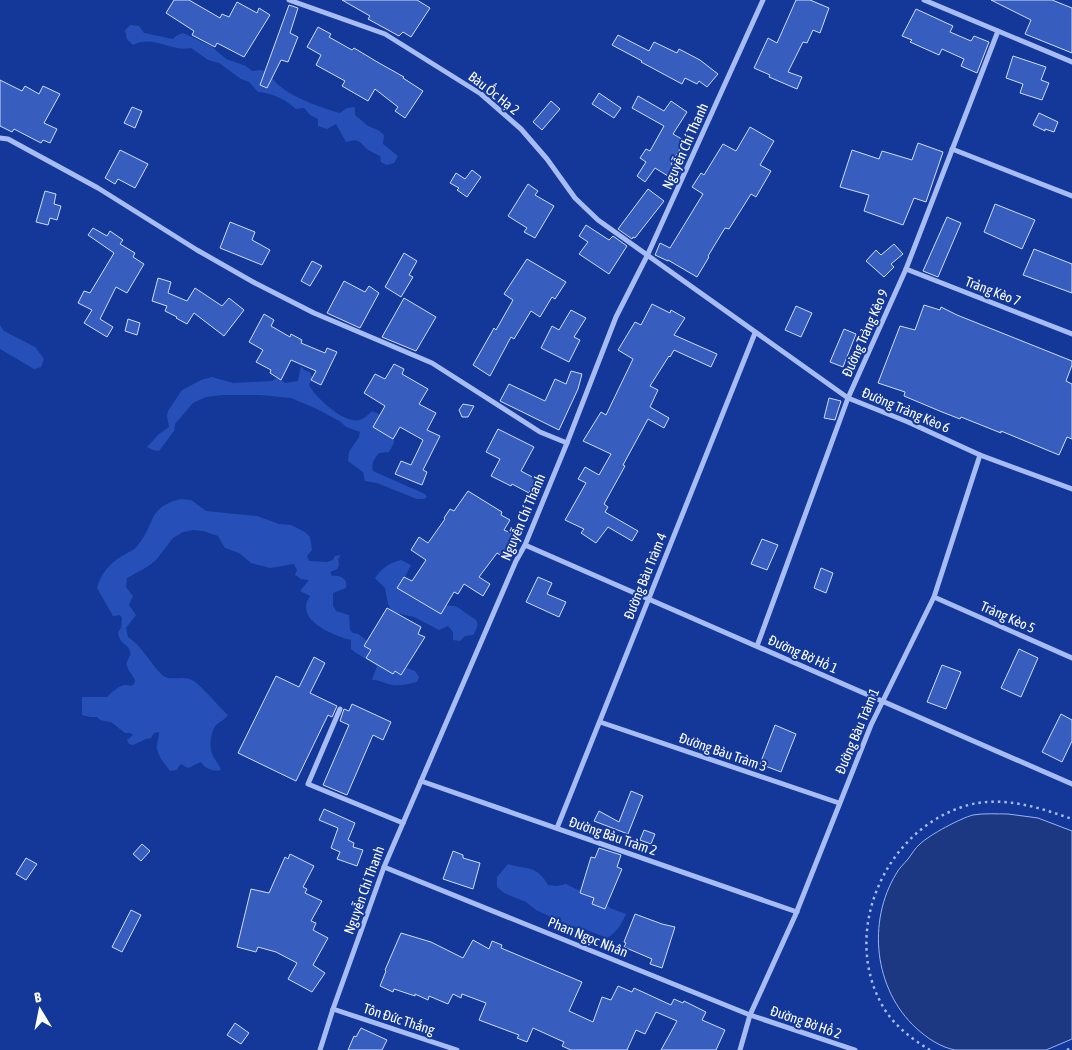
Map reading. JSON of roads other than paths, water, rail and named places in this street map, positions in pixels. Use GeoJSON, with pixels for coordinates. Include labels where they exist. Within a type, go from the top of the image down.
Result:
{"type":"FeatureCollection","features":[{"type":"Feature","properties":{"kind":"street","name":"Bàu Ốc Hạ 2"},"geometry":{"type":"LineString","coordinates":[[289,0],[386,34],[481,94],[521,129],[547,159],[575,198],[598,220],[630,241],[647,256]]}},
{"type":"Feature","properties":{"kind":"street","name":"Nguyễn Chí Thanh"},"geometry":{"type":"LineString","coordinates":[[320,1050],[384,867],[516,561],[525,545],[616,317],[647,256],[763,0]]}},
{"type":"Feature","properties":{"kind":"street"},"geometry":{"type":"LineString","coordinates":[[924,0],[1072,62]]}},
{"type":"Feature","properties":{"kind":"street","name":"Đường Trảng Kèo 9"},"geometry":{"type":"LineString","coordinates":[[757,646],[848,398],[906,269],[998,31]]}},
{"type":"Feature","properties":{"kind":"street"},"geometry":{"type":"LineString","coordinates":[[0,138],[8,139],[98,188],[197,250],[314,313],[432,363],[540,432],[567,443]]}},
{"type":"Feature","properties":{"kind":"street"},"geometry":{"type":"LineString","coordinates":[[952,149],[1072,196]]}},
{"type":"Feature","properties":{"kind":"street","name":"Đường Trảng Kèo 6"},"geometry":{"type":"LineString","coordinates":[[647,256],[848,398],[908,422],[980,455],[1072,488]]}},
{"type":"Feature","properties":{"kind":"street","name":"Trảng Kèo 7"},"geometry":{"type":"LineString","coordinates":[[906,269],[1072,334]]}},
{"type":"Feature","properties":{"kind":"street","name":"Đường Bàu Tràm 4"},"geometry":{"type":"LineString","coordinates":[[557,828],[755,333]]}},
{"type":"Feature","properties":{"kind":"street","name":"Đường Bàu Tràm 1"},"geometry":{"type":"LineString","coordinates":[[750,1015],[797,912],[881,702],[934,597],[980,455]]}},
{"type":"Feature","properties":{"kind":"street","name":"Đường Bờ Hồ 1"},"geometry":{"type":"LineString","coordinates":[[525,545],[1072,784]]}},
{"type":"Feature","properties":{"kind":"street","name":"Trảng Kèo 5"},"geometry":{"type":"LineString","coordinates":[[934,597],[1072,658]]}},
{"type":"Feature","properties":{"kind":"street"},"geometry":{"type":"LineString","coordinates":[[340,708],[308,784],[403,823]]}},
{"type":"Feature","properties":{"kind":"street","name":"Đường Bàu Tràm 3"},"geometry":{"type":"LineString","coordinates":[[600,722],[839,803]]}},
{"type":"Feature","properties":{"kind":"street","name":"Đường Bàu Tràm 2"},"geometry":{"type":"LineString","coordinates":[[421,781],[797,912]]}},
{"type":"Feature","properties":{"kind":"street","name":"Phan Ngọc Nhân"},"geometry":{"type":"LineString","coordinates":[[384,867],[750,1015]]}},
{"type":"Feature","properties":{"kind":"street","name":"Tôn Đức Thắng"},"geometry":{"type":"LineString","coordinates":[[333,1009],[457,1050]]}},
{"type":"Feature","properties":{"kind":"street"},"geometry":{"type":"LineString","coordinates":[[740,1050],[750,1015]]}},
{"type":"Feature","properties":{"kind":"street","name":"Đường Bờ Hồ 2"},"geometry":{"type":"LineString","coordinates":[[750,1015],[855,1050]]}}]}
